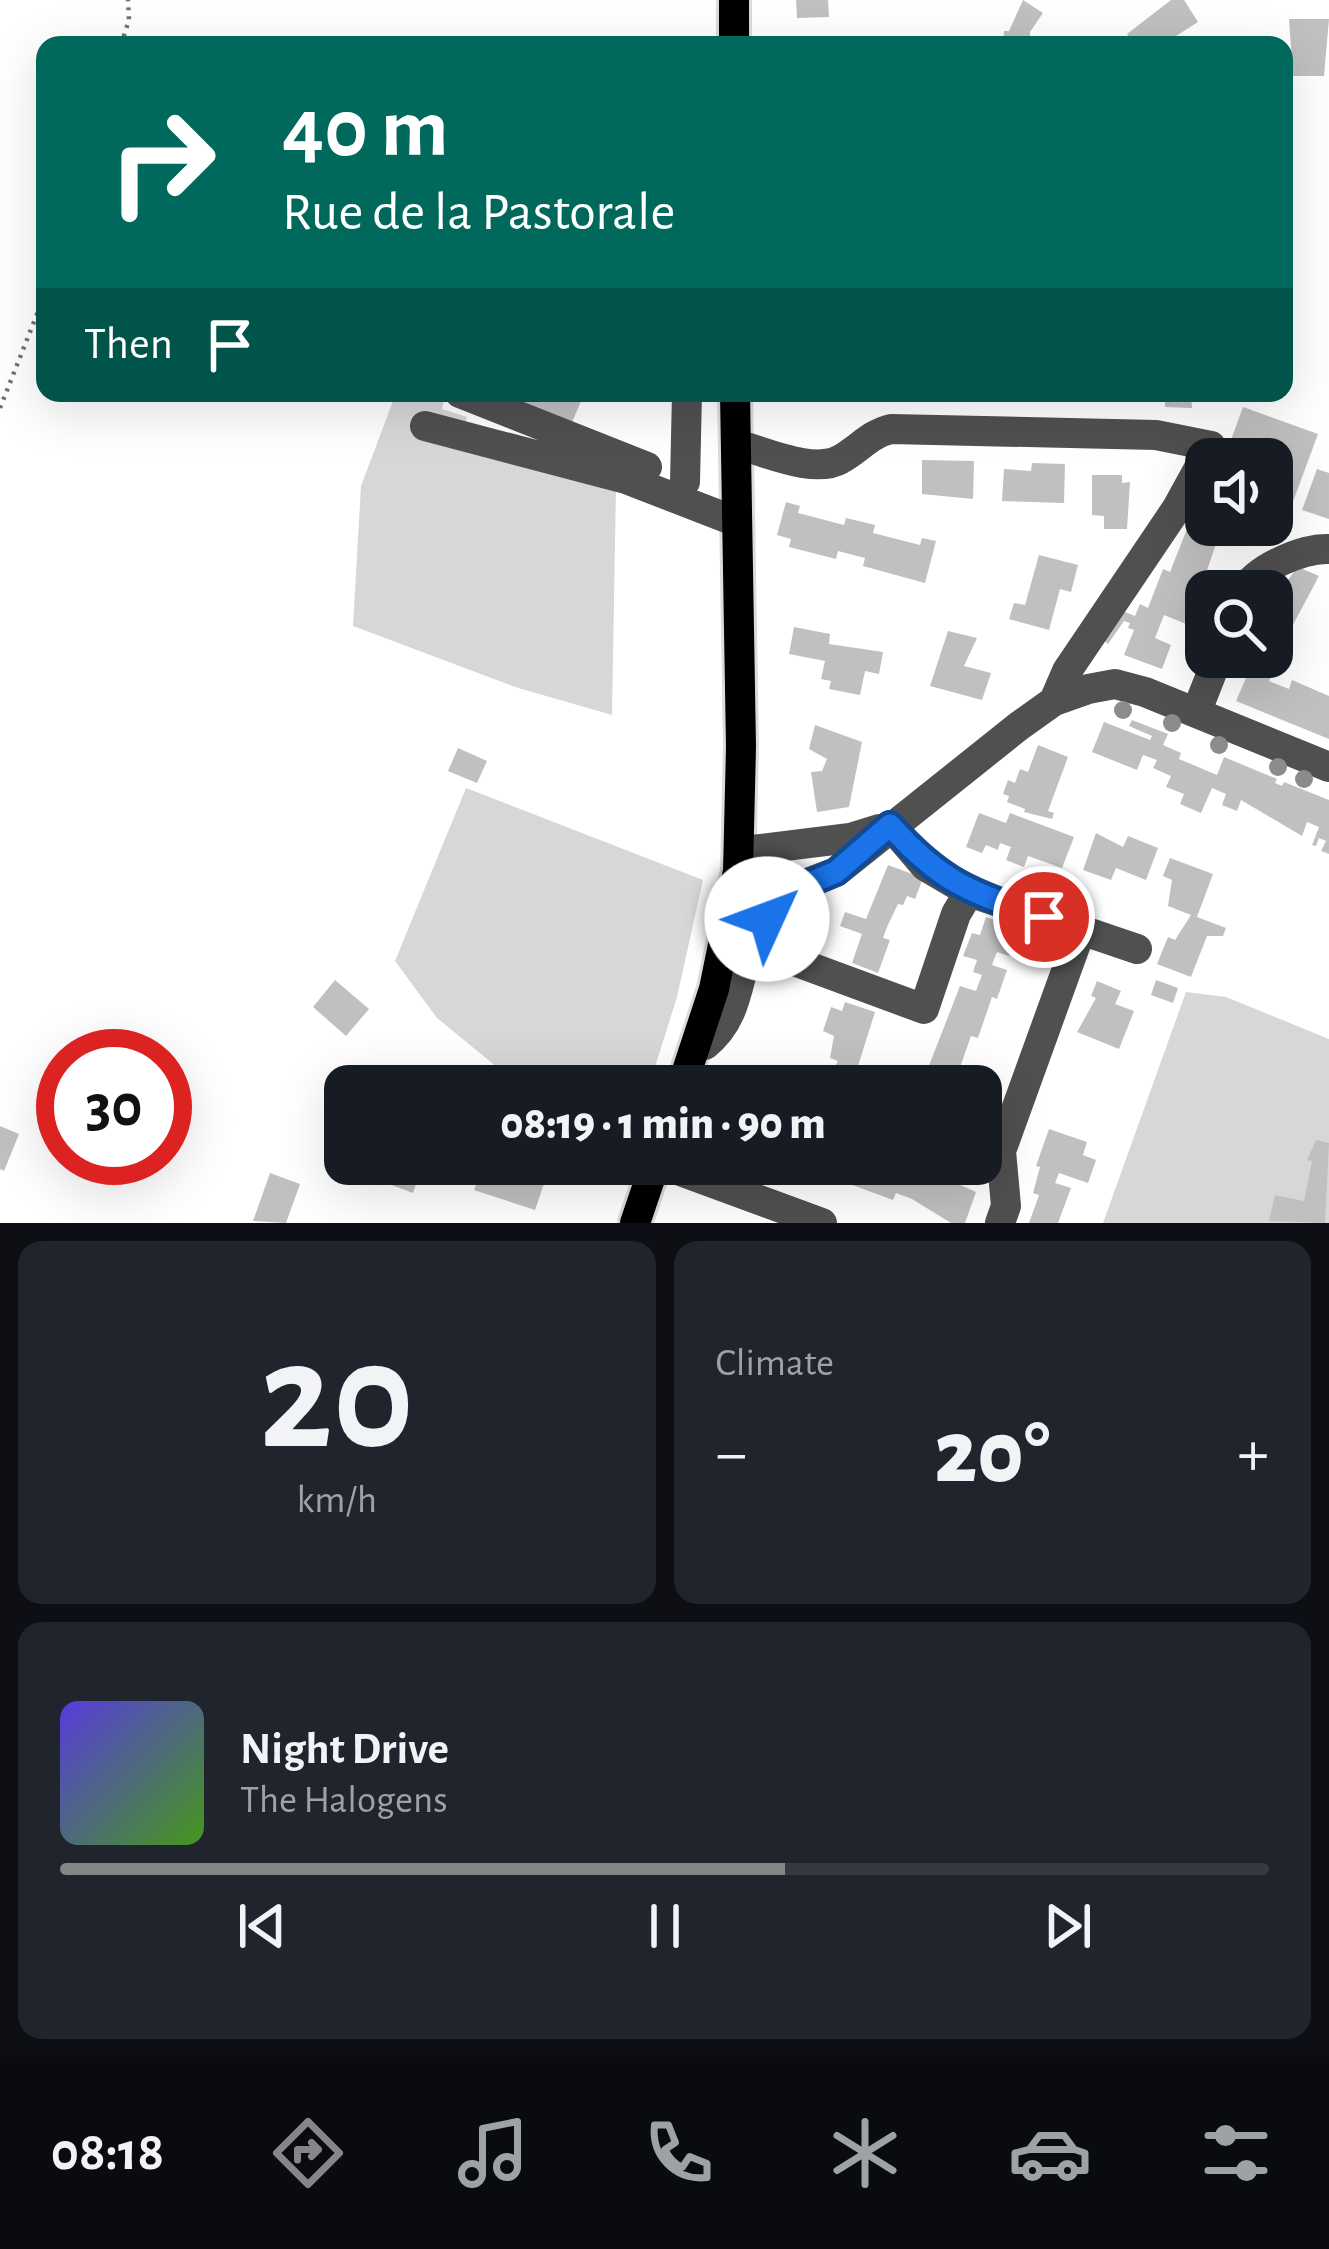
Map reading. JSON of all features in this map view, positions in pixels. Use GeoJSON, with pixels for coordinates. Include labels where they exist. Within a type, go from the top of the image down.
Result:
{"type":"FeatureCollection","features":[{"type":"Feature","properties":{"kind":"main road"},"geometry":{"type":"LineString","coordinates":[[734,0],[734,36]]}},
{"type":"Feature","properties":{"kind":"main road"},"geometry":{"type":"LineString","coordinates":[[692,1065],[745,865],[735,402]]}},
{"type":"Feature","properties":{"kind":"main road"},"geometry":{"type":"LineString","coordinates":[[696,1065],[745,933],[748,673],[737,571]]}},
{"type":"Feature","properties":{"kind":"main road"},"geometry":{"type":"LineString","coordinates":[[635,1223],[650,1185]]}},
{"type":"Feature","properties":{"kind":"street"},"geometry":{"type":"LineString","coordinates":[[483,402],[685,482],[737,512]]}},
{"type":"Feature","properties":{"kind":"street"},"geometry":{"type":"LineString","coordinates":[[685,482],[687,402]]}},
{"type":"Feature","properties":{"kind":"street"},"geometry":{"type":"LineString","coordinates":[[425,426],[737,512]]}},
{"type":"Feature","properties":{"kind":"street"},"geometry":{"type":"LineString","coordinates":[[736,444],[819,465],[838,462],[877,433],[891,429],[1156,435],[1211,446],[1178,508],[1067,671],[1054,701]]}},
{"type":"Feature","properties":{"kind":"street"},"geometry":{"type":"LineString","coordinates":[[1269,570],[1319,548],[1329,549]]}},
{"type":"Feature","properties":{"kind":"street"},"geometry":{"type":"LineString","coordinates":[[1196,712],[1210,678]]}},
{"type":"Feature","properties":{"kind":"street"},"geometry":{"type":"LineString","coordinates":[[969,892],[956,914],[924,1010],[775,954],[745,933],[784,894],[836,872],[890,825],[1054,701],[1115,683],[1329,767]]}},
{"type":"Feature","properties":{"kind":"street"},"geometry":{"type":"LineString","coordinates":[[745,865],[890,825]]}},
{"type":"Feature","properties":{"kind":"street"},"geometry":{"type":"LineString","coordinates":[[890,825],[926,866],[969,892],[1137,949]]}},
{"type":"Feature","properties":{"kind":"street"},"geometry":{"type":"LineString","coordinates":[[745,865],[784,894]]}},
{"type":"Feature","properties":{"kind":"street"},"geometry":{"type":"LineString","coordinates":[[1000,1223],[1006,1206],[1001,1150],[1081,930]]}},
{"type":"Feature","properties":{"kind":"street"},"geometry":{"type":"LineString","coordinates":[[716,1185],[822,1223]]}},
{"type":"Feature","properties":{"kind":"path"},"geometry":{"type":"LineString","coordinates":[[124,36],[128,0]]}},
{"type":"Feature","properties":{"kind":"path"},"geometry":{"type":"LineString","coordinates":[[0,408],[36,317]]}},
{"type":"Feature","properties":{"kind":"shaded area"},"geometry":{"type":"Polygon","coordinates":[[[393,402],[444,402],[442,409],[467,417],[461,437],[616,486],[612,715],[515,687],[353,626],[361,486],[393,402]]]}},
{"type":"Feature","properties":{"kind":"shaded area"},"geometry":{"type":"Polygon","coordinates":[[[466,788],[703,880],[677,997],[656,1065],[494,1065],[437,1018],[395,961],[466,788]]]}},
{"type":"Feature","properties":{"kind":"shaded area"},"geometry":{"type":"Polygon","coordinates":[[[1186,992],[1226,997],[1329,1039],[1329,1223],[1103,1223],[1186,992]]]}},
{"type":"Feature","properties":{"kind":"building"},"geometry":{"type":"Polygon","coordinates":[[[796,0],[828,0],[829,17],[797,18],[796,0]]]}},
{"type":"Feature","properties":{"kind":"building"},"geometry":{"type":"Polygon","coordinates":[[[1023,0],[1043,13],[1030,36],[1004,36],[1023,0]]]}},
{"type":"Feature","properties":{"kind":"building"},"geometry":{"type":"Polygon","coordinates":[[[1171,0],[1184,0],[1198,22],[1176,36],[1127,34],[1171,0]]]}},
{"type":"Feature","properties":{"kind":"building"},"geometry":{"type":"Polygon","coordinates":[[[1289,19],[1329,19],[1324,76],[1293,76],[1289,19]]]}},
{"type":"Feature","properties":{"kind":"building"},"geometry":{"type":"Polygon","coordinates":[[[523,402],[581,402],[568,432],[519,412],[523,402]]]}},
{"type":"Feature","properties":{"kind":"building"},"geometry":{"type":"Polygon","coordinates":[[[1165,402],[1192,402],[1192,408],[1165,407],[1165,402]]]}},
{"type":"Feature","properties":{"kind":"building"},"geometry":{"type":"Polygon","coordinates":[[[1243,407],[1318,434],[1293,502],[1293,438],[1232,438],[1243,407]]]}},
{"type":"Feature","properties":{"kind":"building"},"geometry":{"type":"Polygon","coordinates":[[[922,460],[974,461],[973,499],[922,494],[922,460]]]}},
{"type":"Feature","properties":{"kind":"building"},"geometry":{"type":"Polygon","coordinates":[[[1032,463],[1065,464],[1064,503],[1002,501],[1004,469],[1031,471],[1032,463]]]}},
{"type":"Feature","properties":{"kind":"building"},"geometry":{"type":"Polygon","coordinates":[[[1317,469],[1329,473],[1329,519],[1302,510],[1317,469]]]}},
{"type":"Feature","properties":{"kind":"building"},"geometry":{"type":"Polygon","coordinates":[[[1092,475],[1122,475],[1122,483],[1130,482],[1127,529],[1104,529],[1104,516],[1092,515],[1092,475]]]}},
{"type":"Feature","properties":{"kind":"building"},"geometry":{"type":"Polygon","coordinates":[[[786,502],[800,506],[798,513],[844,525],[846,518],[875,525],[873,533],[920,545],[922,538],[936,541],[925,583],[863,566],[865,558],[838,551],[836,559],[789,547],[791,539],[777,535],[786,502]]]}},
{"type":"Feature","properties":{"kind":"building"},"geometry":{"type":"Polygon","coordinates":[[[1185,534],[1185,546],[1215,546],[1207,570],[1185,570],[1185,624],[1164,615],[1155,638],[1171,645],[1162,669],[1124,655],[1134,630],[1128,628],[1130,623],[1124,621],[1108,644],[1102,639],[1122,611],[1135,616],[1140,604],[1148,608],[1163,569],[1170,572],[1185,534]]]}},
{"type":"Feature","properties":{"kind":"building"},"geometry":{"type":"Polygon","coordinates":[[[1039,555],[1078,565],[1071,592],[1060,589],[1049,630],[1009,619],[1014,603],[1025,605],[1039,555]]]}},
{"type":"Feature","properties":{"kind":"building"},"geometry":{"type":"Polygon","coordinates":[[[1298,567],[1319,576],[1293,625],[1293,573],[1298,567]]]}},
{"type":"Feature","properties":{"kind":"building"},"geometry":{"type":"Polygon","coordinates":[[[794,627],[830,634],[829,644],[883,652],[879,674],[865,671],[860,695],[829,689],[831,681],[821,679],[825,661],[789,654],[794,627]]]}},
{"type":"Feature","properties":{"kind":"building"},"geometry":{"type":"Polygon","coordinates":[[[948,631],[977,638],[964,666],[991,673],[982,700],[930,686],[948,631]]]}},
{"type":"Feature","properties":{"kind":"building"},"geometry":{"type":"Polygon","coordinates":[[[1246,678],[1270,678],[1289,689],[1292,680],[1329,696],[1329,739],[1236,701],[1246,678]]]}},
{"type":"Feature","properties":{"kind":"building"},"geometry":{"type":"Polygon","coordinates":[[[1132,720],[1168,734],[1163,745],[1181,753],[1179,759],[1217,775],[1224,757],[1277,779],[1275,783],[1282,786],[1284,782],[1329,800],[1329,854],[1321,851],[1326,841],[1319,838],[1312,845],[1319,827],[1307,822],[1302,836],[1241,800],[1237,811],[1222,805],[1226,794],[1212,788],[1201,813],[1180,804],[1184,794],[1166,787],[1171,776],[1153,768],[1157,760],[1143,755],[1137,770],[1092,752],[1104,722],[1150,740],[1152,736],[1129,726],[1132,720]]]}},
{"type":"Feature","properties":{"kind":"building"},"geometry":{"type":"Polygon","coordinates":[[[815,725],[862,742],[849,807],[817,812],[811,772],[822,771],[827,759],[809,749],[815,725]]]}},
{"type":"Feature","properties":{"kind":"building"},"geometry":{"type":"Polygon","coordinates":[[[1038,745],[1068,757],[1048,811],[1054,813],[1052,819],[1024,812],[1003,794],[1008,780],[1015,783],[1020,769],[1028,772],[1038,745]]]}},
{"type":"Feature","properties":{"kind":"building"},"geometry":{"type":"Polygon","coordinates":[[[458,748],[487,761],[477,783],[448,771],[458,748]]]}},
{"type":"Feature","properties":{"kind":"building"},"geometry":{"type":"Polygon","coordinates":[[[979,813],[1006,823],[1010,813],[1074,837],[1062,868],[1028,856],[1024,867],[1006,860],[1011,847],[1000,843],[998,850],[986,845],[982,853],[966,847],[979,813]]]}},
{"type":"Feature","properties":{"kind":"building"},"geometry":{"type":"Polygon","coordinates":[[[1096,833],[1123,847],[1128,836],[1158,848],[1146,880],[1116,868],[1111,880],[1083,870],[1096,833]]]}},
{"type":"Feature","properties":{"kind":"building"},"geometry":{"type":"Polygon","coordinates":[[[1170,858],[1213,874],[1197,917],[1226,928],[1223,936],[1207,936],[1191,977],[1157,964],[1168,937],[1175,940],[1191,915],[1168,906],[1172,880],[1163,876],[1170,858]]]}},
{"type":"Feature","properties":{"kind":"building"},"geometry":{"type":"Polygon","coordinates":[[[888,865],[923,878],[915,899],[907,896],[903,905],[898,904],[887,927],[883,938],[890,940],[878,973],[852,963],[862,934],[840,926],[845,912],[866,919],[888,865]]]}},
{"type":"Feature","properties":{"kind":"building"},"geometry":{"type":"Polygon","coordinates":[[[986,917],[1015,927],[1009,956],[997,952],[992,965],[1007,970],[997,999],[992,997],[978,1038],[971,1036],[961,1065],[929,1065],[960,986],[976,991],[982,975],[973,972],[977,960],[963,956],[972,933],[980,935],[986,917]]]}},
{"type":"Feature","properties":{"kind":"building"},"geometry":{"type":"Polygon","coordinates":[[[335,980],[369,1009],[346,1036],[313,1007],[335,980]]]}},
{"type":"Feature","properties":{"kind":"building"},"geometry":{"type":"Polygon","coordinates":[[[1156,980],[1178,988],[1173,1003],[1151,995],[1156,980]]]}},
{"type":"Feature","properties":{"kind":"building"},"geometry":{"type":"Polygon","coordinates":[[[1097,981],[1121,991],[1115,1004],[1134,1011],[1119,1049],[1077,1032],[1096,998],[1091,996],[1097,981]]]}},
{"type":"Feature","properties":{"kind":"building"},"geometry":{"type":"Polygon","coordinates":[[[845,1002],[875,1012],[858,1065],[836,1065],[838,1061],[830,1058],[834,1036],[823,1031],[831,1007],[842,1011],[845,1002]]]}},
{"type":"Feature","properties":{"kind":"building"},"geometry":{"type":"Polygon","coordinates":[[[0,1126],[19,1134],[4,1171],[0,1169],[0,1126]]]}},
{"type":"Feature","properties":{"kind":"building"},"geometry":{"type":"Polygon","coordinates":[[[1049,1129],[1087,1142],[1083,1155],[1096,1160],[1088,1183],[1059,1173],[1055,1183],[1071,1188],[1058,1223],[1029,1223],[1039,1195],[1033,1193],[1040,1167],[1036,1166],[1049,1129]]]}},
{"type":"Feature","properties":{"kind":"building"},"geometry":{"type":"Polygon","coordinates":[[[1316,1140],[1329,1143],[1325,1223],[1269,1221],[1275,1195],[1304,1201],[1312,1161],[1307,1160],[1316,1140]]]}},
{"type":"Feature","properties":{"kind":"building"},"geometry":{"type":"Polygon","coordinates":[[[270,1173],[300,1184],[286,1223],[253,1221],[270,1173]]]}},
{"type":"Feature","properties":{"kind":"building"},"geometry":{"type":"Polygon","coordinates":[[[391,1185],[416,1185],[413,1193],[391,1185]]]}},
{"type":"Feature","properties":{"kind":"building"},"geometry":{"type":"Polygon","coordinates":[[[476,1185],[544,1185],[535,1210],[474,1190],[476,1185]]]}},
{"type":"Feature","properties":{"kind":"building"},"geometry":{"type":"Polygon","coordinates":[[[852,1185],[960,1185],[976,1192],[965,1223],[951,1223],[896,1193],[893,1200],[852,1185]]]}},
{"type":"Feature","properties":{"kind":"route"},"geometry":{"type":"LineString","coordinates":[[767,919],[784,894],[836,872],[890,825],[926,866],[947,879],[969,892],[1044,917]]}}]}
